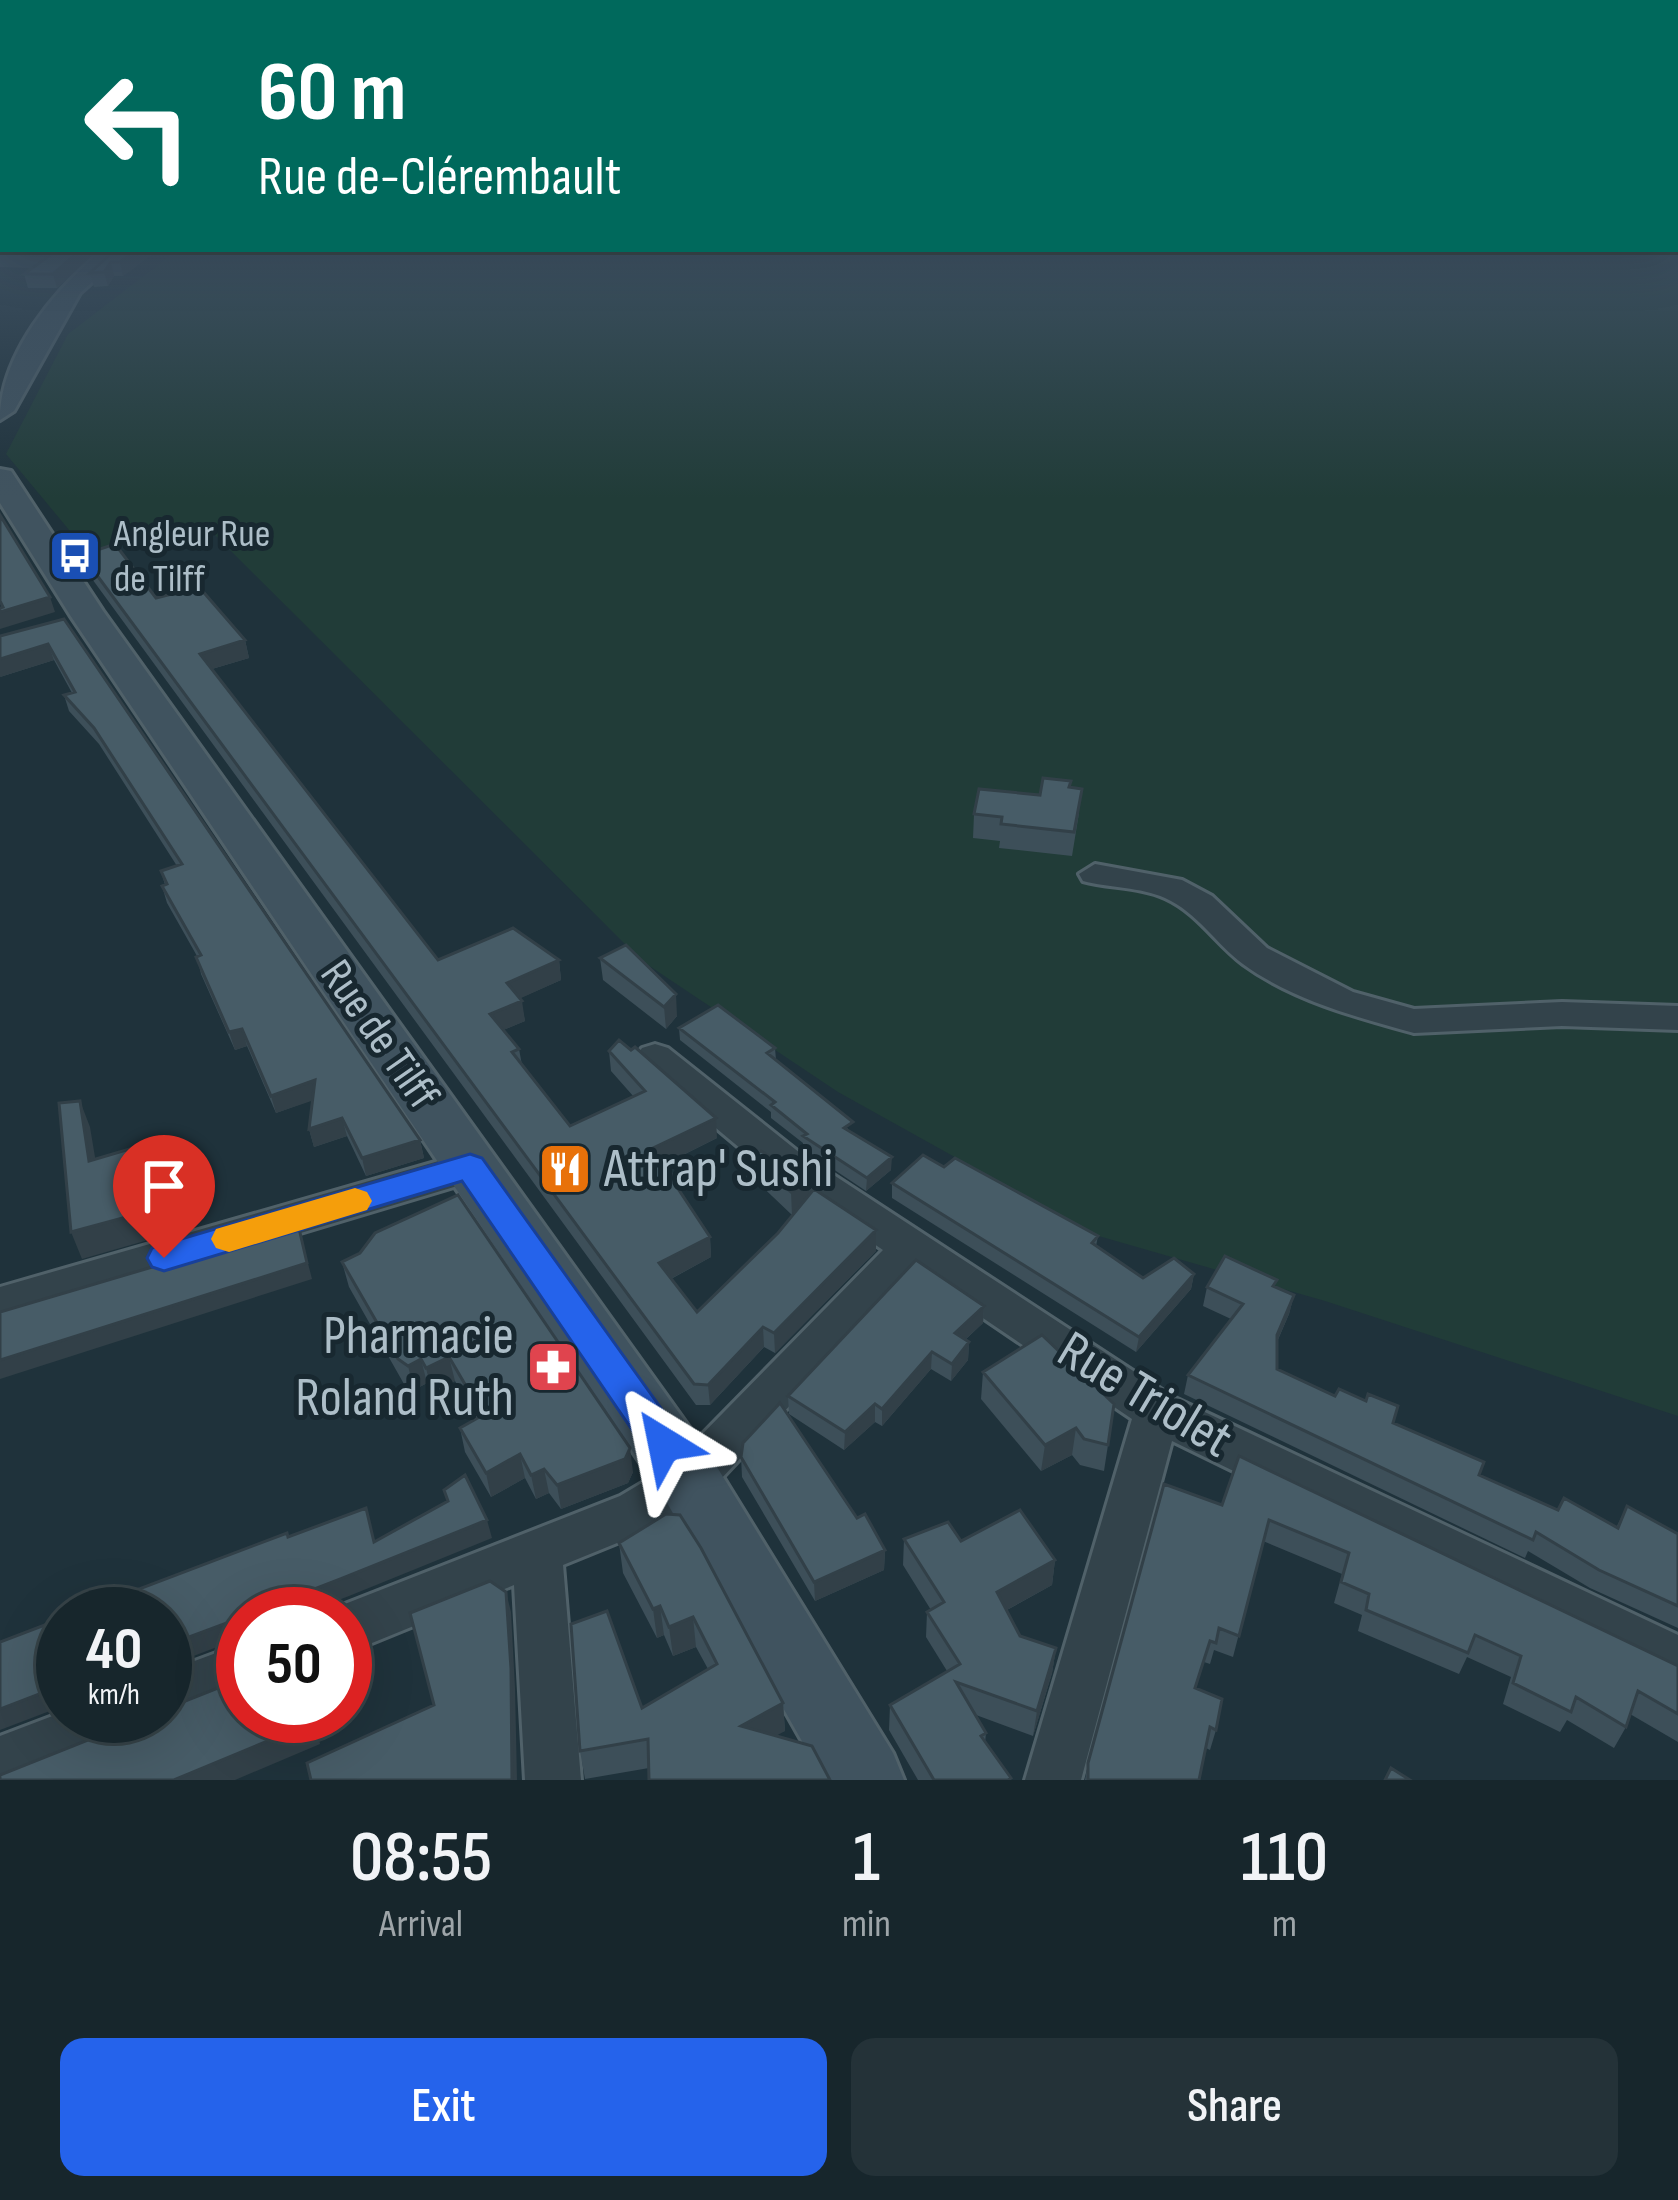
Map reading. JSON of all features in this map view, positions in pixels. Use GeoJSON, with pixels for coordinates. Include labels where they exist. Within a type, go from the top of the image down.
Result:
{"type":"FeatureCollection","features":[{"type":"Feature","properties":{"kind":"main road"},"geometry":{"type":"LineString","coordinates":[[0,412],[45,332]]}},
{"type":"Feature","properties":{"kind":"main road","name":"Rue de Tilff"},"geometry":{"type":"LineString","coordinates":[[0,478],[77,619],[689,1480],[866,1780]]}},
{"type":"Feature","properties":{"kind":"street"},"geometry":{"type":"LineString","coordinates":[[1095,874],[1170,887],[1200,903],[1255,956],[1340,1000],[1414,1022],[1562,1014],[1678,1018]]}},
{"type":"Feature","properties":{"kind":"street","name":"Rue Triolet"},"geometry":{"type":"LineString","coordinates":[[655,1057],[786,1164],[1156,1411],[1678,1662]]}},
{"type":"Feature","properties":{"kind":"street"},"geometry":{"type":"LineString","coordinates":[[0,1306],[470,1167]]}},
{"type":"Feature","properties":{"kind":"street"},"geometry":{"type":"LineString","coordinates":[[372,1618],[637,1512],[689,1480],[912,1248]]}},
{"type":"Feature","properties":{"kind":"street"},"geometry":{"type":"LineString","coordinates":[[1053,1780],[1156,1411]]}},
{"type":"Feature","properties":{"kind":"street"},"geometry":{"type":"LineString","coordinates":[[537,1554],[553,1780]]}},
{"type":"Feature","properties":{"kind":"street"},"geometry":{"type":"LineString","coordinates":[[0,1764],[53,1743]]}},
{"type":"Feature","properties":{"kind":"green space"},"geometry":{"type":"Polygon","coordinates":[[[1678,332],[1678,1416],[1325,1301],[1095,1235],[838,1092],[642,961],[206,526],[89,554],[6,454],[68,334],[1678,332]]]}},
{"type":"Feature","properties":{"kind":"building"},"geometry":{"type":"Polygon","coordinates":[[[0,515],[50,597],[0,612],[3,607],[0,515]]]}},
{"type":"Feature","properties":{"kind":"building"},"geometry":{"type":"Polygon","coordinates":[[[115,544],[156,598],[199,587],[245,640],[200,654],[438,960],[513,928],[559,960],[507,983],[522,1001],[490,1014],[519,1049],[512,1052],[570,1126],[645,1091],[609,1051],[619,1040],[631,1050],[635,1047],[716,1118],[649,1150],[679,1182],[675,1184],[710,1237],[659,1263],[697,1312],[778,1233],[814,1189],[876,1230],[774,1333],[763,1327],[708,1385],[694,1384],[82,555],[115,544]]]}},
{"type":"Feature","properties":{"kind":"building"},"geometry":{"type":"Polygon","coordinates":[[[64,619],[420,1140],[362,1158],[342,1118],[309,1129],[315,1080],[271,1096],[242,1029],[229,1032],[196,957],[201,955],[162,886],[167,884],[161,871],[182,864],[94,728],[64,695],[75,692],[48,644],[0,659],[0,636],[64,619]]]}},
{"type":"Feature","properties":{"kind":"building"},"geometry":{"type":"Polygon","coordinates":[[[1043,778],[1071,781],[1069,787],[1082,789],[1074,832],[1001,824],[1002,817],[974,814],[979,789],[1040,795],[1043,778]]]}},
{"type":"Feature","properties":{"kind":"building"},"geometry":{"type":"Polygon","coordinates":[[[626,945],[676,994],[664,1007],[600,958],[626,945]]]}},
{"type":"Feature","properties":{"kind":"building"},"geometry":{"type":"Polygon","coordinates":[[[718,1005],[775,1048],[767,1053],[853,1122],[844,1128],[892,1157],[867,1178],[803,1136],[807,1134],[771,1105],[775,1102],[679,1028],[718,1005]]]}},
{"type":"Feature","properties":{"kind":"building"},"geometry":{"type":"Polygon","coordinates":[[[80,1101],[89,1161],[160,1140],[167,1164],[135,1174],[145,1212],[71,1232],[59,1103],[80,1101]]]}},
{"type":"Feature","properties":{"kind":"building"},"geometry":{"type":"Polygon","coordinates":[[[761,1151],[809,1183],[791,1192],[752,1156],[761,1151]]]}},
{"type":"Feature","properties":{"kind":"building"},"geometry":{"type":"Polygon","coordinates":[[[923,1155],[944,1167],[955,1158],[1098,1236],[1092,1243],[1143,1278],[1174,1258],[1194,1274],[1139,1337],[892,1183],[923,1155]]]}},
{"type":"Feature","properties":{"kind":"building"},"geometry":{"type":"Polygon","coordinates":[[[458,1195],[630,1448],[625,1459],[557,1485],[544,1469],[531,1475],[520,1454],[486,1473],[460,1428],[483,1415],[449,1357],[426,1368],[421,1359],[408,1366],[398,1359],[342,1262],[360,1253],[375,1233],[458,1195]]]}},
{"type":"Feature","properties":{"kind":"building"},"geometry":{"type":"Polygon","coordinates":[[[298,1224],[307,1263],[0,1360],[0,1312],[298,1224]]]}},
{"type":"Feature","properties":{"kind":"building"},"geometry":{"type":"Polygon","coordinates":[[[1225,1256],[1277,1280],[1273,1286],[1294,1295],[1277,1335],[1277,1369],[1335,1396],[1339,1389],[1366,1401],[1368,1394],[1398,1406],[1393,1423],[1484,1462],[1479,1475],[1558,1510],[1564,1498],[1618,1528],[1627,1506],[1678,1534],[1678,1606],[1599,1570],[1536,1532],[1533,1540],[1188,1375],[1243,1304],[1207,1287],[1225,1256]]]}},
{"type":"Feature","properties":{"kind":"building"},"geometry":{"type":"Polygon","coordinates":[[[916,1260],[984,1306],[955,1333],[969,1342],[952,1364],[932,1352],[882,1409],[875,1404],[845,1432],[788,1396],[916,1260]]]}},
{"type":"Feature","properties":{"kind":"building"},"geometry":{"type":"Polygon","coordinates":[[[1042,1335],[1114,1404],[1108,1445],[1084,1439],[1076,1428],[1045,1445],[983,1372],[1042,1335]]]}},
{"type":"Feature","properties":{"kind":"building"},"geometry":{"type":"Polygon","coordinates":[[[780,1403],[857,1518],[865,1514],[885,1550],[814,1582],[741,1457],[743,1443],[780,1403]]]}},
{"type":"Feature","properties":{"kind":"building"},"geometry":{"type":"Polygon","coordinates":[[[1239,1456],[1678,1666],[1678,1714],[1638,1691],[1626,1727],[1576,1697],[1571,1712],[1513,1683],[1521,1656],[1475,1635],[1468,1653],[1366,1610],[1369,1594],[1341,1582],[1349,1553],[1269,1520],[1239,1636],[1219,1628],[1195,1688],[1222,1699],[1216,1730],[1210,1727],[1199,1780],[1088,1780],[1088,1763],[1164,1484],[1222,1505],[1239,1456]]]}},
{"type":"Feature","properties":{"kind":"building"},"geometry":{"type":"Polygon","coordinates":[[[465,1475],[487,1520],[320,1587],[216,1587],[216,1627],[192,1636],[192,1587],[144,1587],[366,1508],[374,1542],[448,1501],[444,1490],[465,1475]]]}},
{"type":"Feature","properties":{"kind":"building"},"geometry":{"type":"Polygon","coordinates":[[[1020,1510],[1055,1560],[997,1592],[1020,1636],[1056,1648],[1037,1711],[956,1682],[986,1733],[981,1736],[1011,1778],[934,1780],[890,1705],[960,1664],[927,1612],[944,1602],[904,1539],[948,1522],[961,1541],[1020,1510]]]}},
{"type":"Feature","properties":{"kind":"building"},"geometry":{"type":"Polygon","coordinates":[[[666,1514],[680,1515],[701,1548],[783,1703],[741,1726],[812,1746],[830,1780],[649,1780],[648,1739],[580,1751],[571,1624],[607,1611],[642,1708],[717,1664],[693,1617],[669,1627],[660,1606],[653,1609],[619,1543],[666,1514]]]}},
{"type":"Feature","properties":{"kind":"building"},"geometry":{"type":"Polygon","coordinates":[[[490,1581],[506,1592],[512,1780],[311,1780],[307,1763],[351,1743],[372,1743],[372,1733],[434,1705],[410,1613],[490,1581]]]}},
{"type":"Feature","properties":{"kind":"building"},"geometry":{"type":"Polygon","coordinates":[[[36,1628],[36,1695],[0,1709],[0,1642],[36,1628]]]}},
{"type":"Feature","properties":{"kind":"building"},"geometry":{"type":"Polygon","coordinates":[[[216,1689],[216,1743],[263,1743],[174,1780],[0,1780],[0,1775],[80,1743],[192,1743],[192,1698],[216,1689]]]}},
{"type":"Feature","properties":{"kind":"building"},"geometry":{"type":"Polygon","coordinates":[[[1391,1768],[1410,1780],[1385,1780],[1391,1768]]]}},
{"type":"Feature","properties":{"kind":"slow traffic"},"geometry":{"type":"LineString","coordinates":[[229,1239],[355,1201]]}},
{"type":"Feature","properties":{"kind":"place","name":"Angleur Rue de Tilff"},"geometry":{"type":"Point","coordinates":[75,556]}},
{"type":"Feature","properties":{"kind":"place","name":"Attrap' Sushi"},"geometry":{"type":"Point","coordinates":[565,1169]}},
{"type":"Feature","properties":{"kind":"place","name":"Pharmacie Roland Ruth"},"geometry":{"type":"Point","coordinates":[553,1367]}},
{"type":"Feature","properties":{"kind":"route"},"geometry":{"type":"LineString","coordinates":[[164,1258],[470,1167],[664,1444]]}}]}
